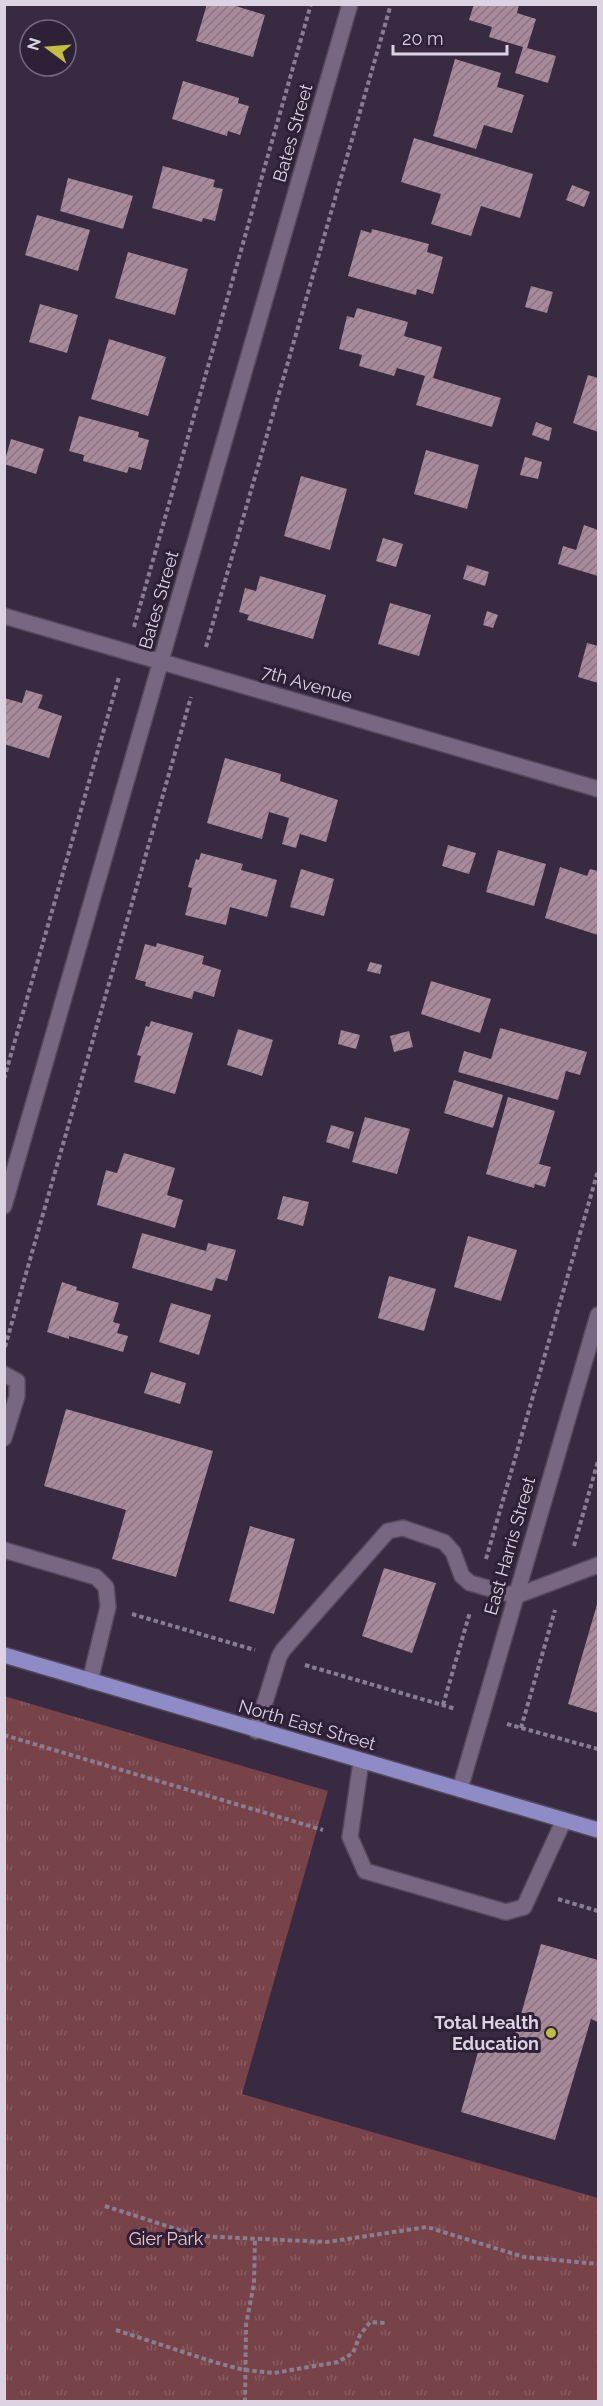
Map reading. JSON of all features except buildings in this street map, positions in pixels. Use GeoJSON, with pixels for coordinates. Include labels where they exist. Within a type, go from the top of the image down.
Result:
{"type":"FeatureCollection","features":[{"type":"Feature","properties":{"kind":"main road","name":"North East Street"},"geometry":{"type":"LineString","coordinates":[[4,1655],[598,1830]]}},
{"type":"Feature","properties":{"kind":"street","name":"Bates Street"},"geometry":{"type":"LineString","coordinates":[[4,1206],[350,4]]}},
{"type":"Feature","properties":{"kind":"street","name":"7th Avenue"},"geometry":{"type":"LineString","coordinates":[[4,616],[598,789]]}},
{"type":"Feature","properties":{"kind":"street","name":"East Harris Street"},"geometry":{"type":"LineString","coordinates":[[460,1789],[598,1315]]}},
{"type":"Feature","properties":{"kind":"street"},"geometry":{"type":"LineString","coordinates":[[4,1374],[17,1381],[17,1396],[4,1438]]}},
{"type":"Feature","properties":{"kind":"street"},"geometry":{"type":"LineString","coordinates":[[256,1731],[279,1657],[388,1531],[403,1528],[444,1542],[453,1552],[462,1576],[470,1583],[516,1596],[598,1565]]}},
{"type":"Feature","properties":{"kind":"street"},"geometry":{"type":"LineString","coordinates":[[4,1551],[96,1577],[106,1587],[108,1607],[90,1681]]}},
{"type":"Feature","properties":{"kind":"street"},"geometry":{"type":"LineString","coordinates":[[361,1762],[350,1838],[365,1871],[506,1912],[524,1907],[564,1820]]}},
{"type":"Feature","properties":{"kind":"path"},"geometry":{"type":"LineString","coordinates":[[4,1079],[312,4]]}},
{"type":"Feature","properties":{"kind":"path"},"geometry":{"type":"LineString","coordinates":[[443,1706],[598,1170]]}},
{"type":"Feature","properties":{"kind":"path"},"geometry":{"type":"LineString","coordinates":[[4,1736],[350,1838]]}},
{"type":"Feature","properties":{"kind":"path"},"geometry":{"type":"LineString","coordinates":[[531,1891],[598,1911]]}},
{"type":"Feature","properties":{"kind":"path"},"geometry":{"type":"LineString","coordinates":[[105,2206],[198,2236],[327,2242],[427,2227],[524,2257],[598,2264]]}},
{"type":"Feature","properties":{"kind":"path"},"geometry":{"type":"LineString","coordinates":[[245,2402],[246,2325],[254,2283],[255,2239]]}},
{"type":"Feature","properties":{"kind":"path"},"geometry":{"type":"LineString","coordinates":[[116,2330],[244,2370],[274,2373],[338,2362],[353,2353],[360,2335],[370,2322],[386,2324]]}},
{"type":"Feature","properties":{"kind":"green space","name":"Gier Park"},"geometry":{"type":"Polygon","coordinates":[[[4,1696],[328,1791],[242,2094],[598,2198],[598,2401],[5,2401],[4,1696]]]}},
{"type":"Feature","properties":{"kind":"place","name":"Total Health Education"},"geometry":{"type":"Point","coordinates":[551,2033]}}]}
